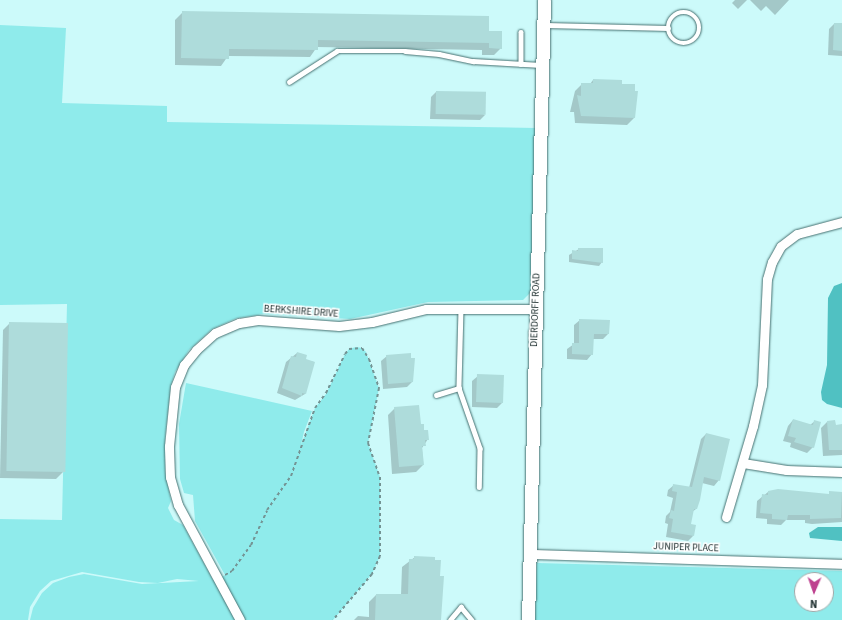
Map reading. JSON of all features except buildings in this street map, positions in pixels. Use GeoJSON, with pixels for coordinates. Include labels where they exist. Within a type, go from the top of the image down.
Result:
{"type":"FeatureCollection","features":[{"type":"Feature","properties":{"kind":"street","name":"DIERDORFF ROAD"},"geometry":{"type":"LineString","coordinates":[[528,620],[544,0]]}},
{"type":"Feature","properties":{"kind":"street"},"geometry":{"type":"LineString","coordinates":[[726,517],[743,463],[764,373],[767,279],[772,262],[781,246],[797,234],[842,222]]}},
{"type":"Feature","properties":{"kind":"street","name":"BERKSHIRE DRIVE"},"geometry":{"type":"LineString","coordinates":[[240,620],[178,505],[170,476],[170,446],[175,387],[184,365],[196,350],[215,333],[239,322],[258,320],[350,325],[409,312],[461,308],[536,309]]}},
{"type":"Feature","properties":{"kind":"street"},"geometry":{"type":"LineString","coordinates":[[743,463],[786,470],[842,472]]}},
{"type":"Feature","properties":{"kind":"street","name":"JUNIPER PLACE"},"geometry":{"type":"LineString","coordinates":[[530,554],[842,564]]}},
{"type":"Feature","properties":{"kind":"lane"},"geometry":{"type":"LineString","coordinates":[[687,12],[696,17],[700,28],[694,41],[684,44],[674,41],[668,28],[672,18],[687,12]]}},
{"type":"Feature","properties":{"kind":"lane"},"geometry":{"type":"LineString","coordinates":[[544,25],[668,28]]}},
{"type":"Feature","properties":{"kind":"lane"},"geometry":{"type":"LineString","coordinates":[[521,32],[521,64]]}},
{"type":"Feature","properties":{"kind":"lane"},"geometry":{"type":"LineString","coordinates":[[289,82],[337,51],[405,51],[439,54],[473,62],[543,66]]}},
{"type":"Feature","properties":{"kind":"lane"},"geometry":{"type":"LineString","coordinates":[[461,308],[459,388],[480,448],[479,488]]}},
{"type":"Feature","properties":{"kind":"lane"},"geometry":{"type":"LineString","coordinates":[[436,395],[459,388]]}},
{"type":"Feature","properties":{"kind":"lane"},"geometry":{"type":"LineString","coordinates":[[450,620],[461,607],[472,620]]}},
{"type":"Feature","properties":{"kind":"path"},"geometry":{"type":"LineString","coordinates":[[218,580],[232,571],[243,556],[260,528],[267,510],[291,476],[315,408],[326,394],[345,354],[349,349],[362,348],[369,359],[379,388],[368,443],[380,477],[380,556],[372,574],[333,620]]}},
{"type":"Feature","properties":{"kind":"shaded area"},"geometry":{"type":"Polygon","coordinates":[[[0,25],[66,28],[62,103],[167,106],[167,122],[536,128],[531,292],[523,300],[428,302],[350,319],[264,314],[237,318],[212,329],[189,350],[175,372],[171,385],[165,437],[165,471],[171,501],[168,508],[174,520],[183,525],[213,580],[218,580],[225,575],[195,521],[193,495],[184,493],[180,479],[179,424],[186,383],[312,411],[301,445],[315,408],[326,394],[345,354],[349,349],[356,347],[362,348],[366,352],[379,388],[368,443],[380,477],[380,556],[372,574],[333,620],[30,620],[33,608],[42,593],[53,583],[69,577],[84,574],[142,584],[199,581],[177,579],[158,583],[139,582],[82,572],[51,581],[40,591],[30,607],[28,620],[0,620],[0,519],[62,520],[67,304],[0,305],[0,25]]]}},
{"type":"Feature","properties":{"kind":"shaded area"},"geometry":{"type":"Polygon","coordinates":[[[842,283],[842,408],[827,404],[822,400],[821,392],[827,365],[828,298],[834,286],[842,283]]]}},
{"type":"Feature","properties":{"kind":"shaded area"},"geometry":{"type":"Polygon","coordinates":[[[818,527],[842,527],[842,541],[810,538],[809,533],[818,527]]]}},
{"type":"Feature","properties":{"kind":"shaded area"},"geometry":{"type":"Polygon","coordinates":[[[537,563],[842,571],[842,620],[535,620],[537,563]]]}}]}
